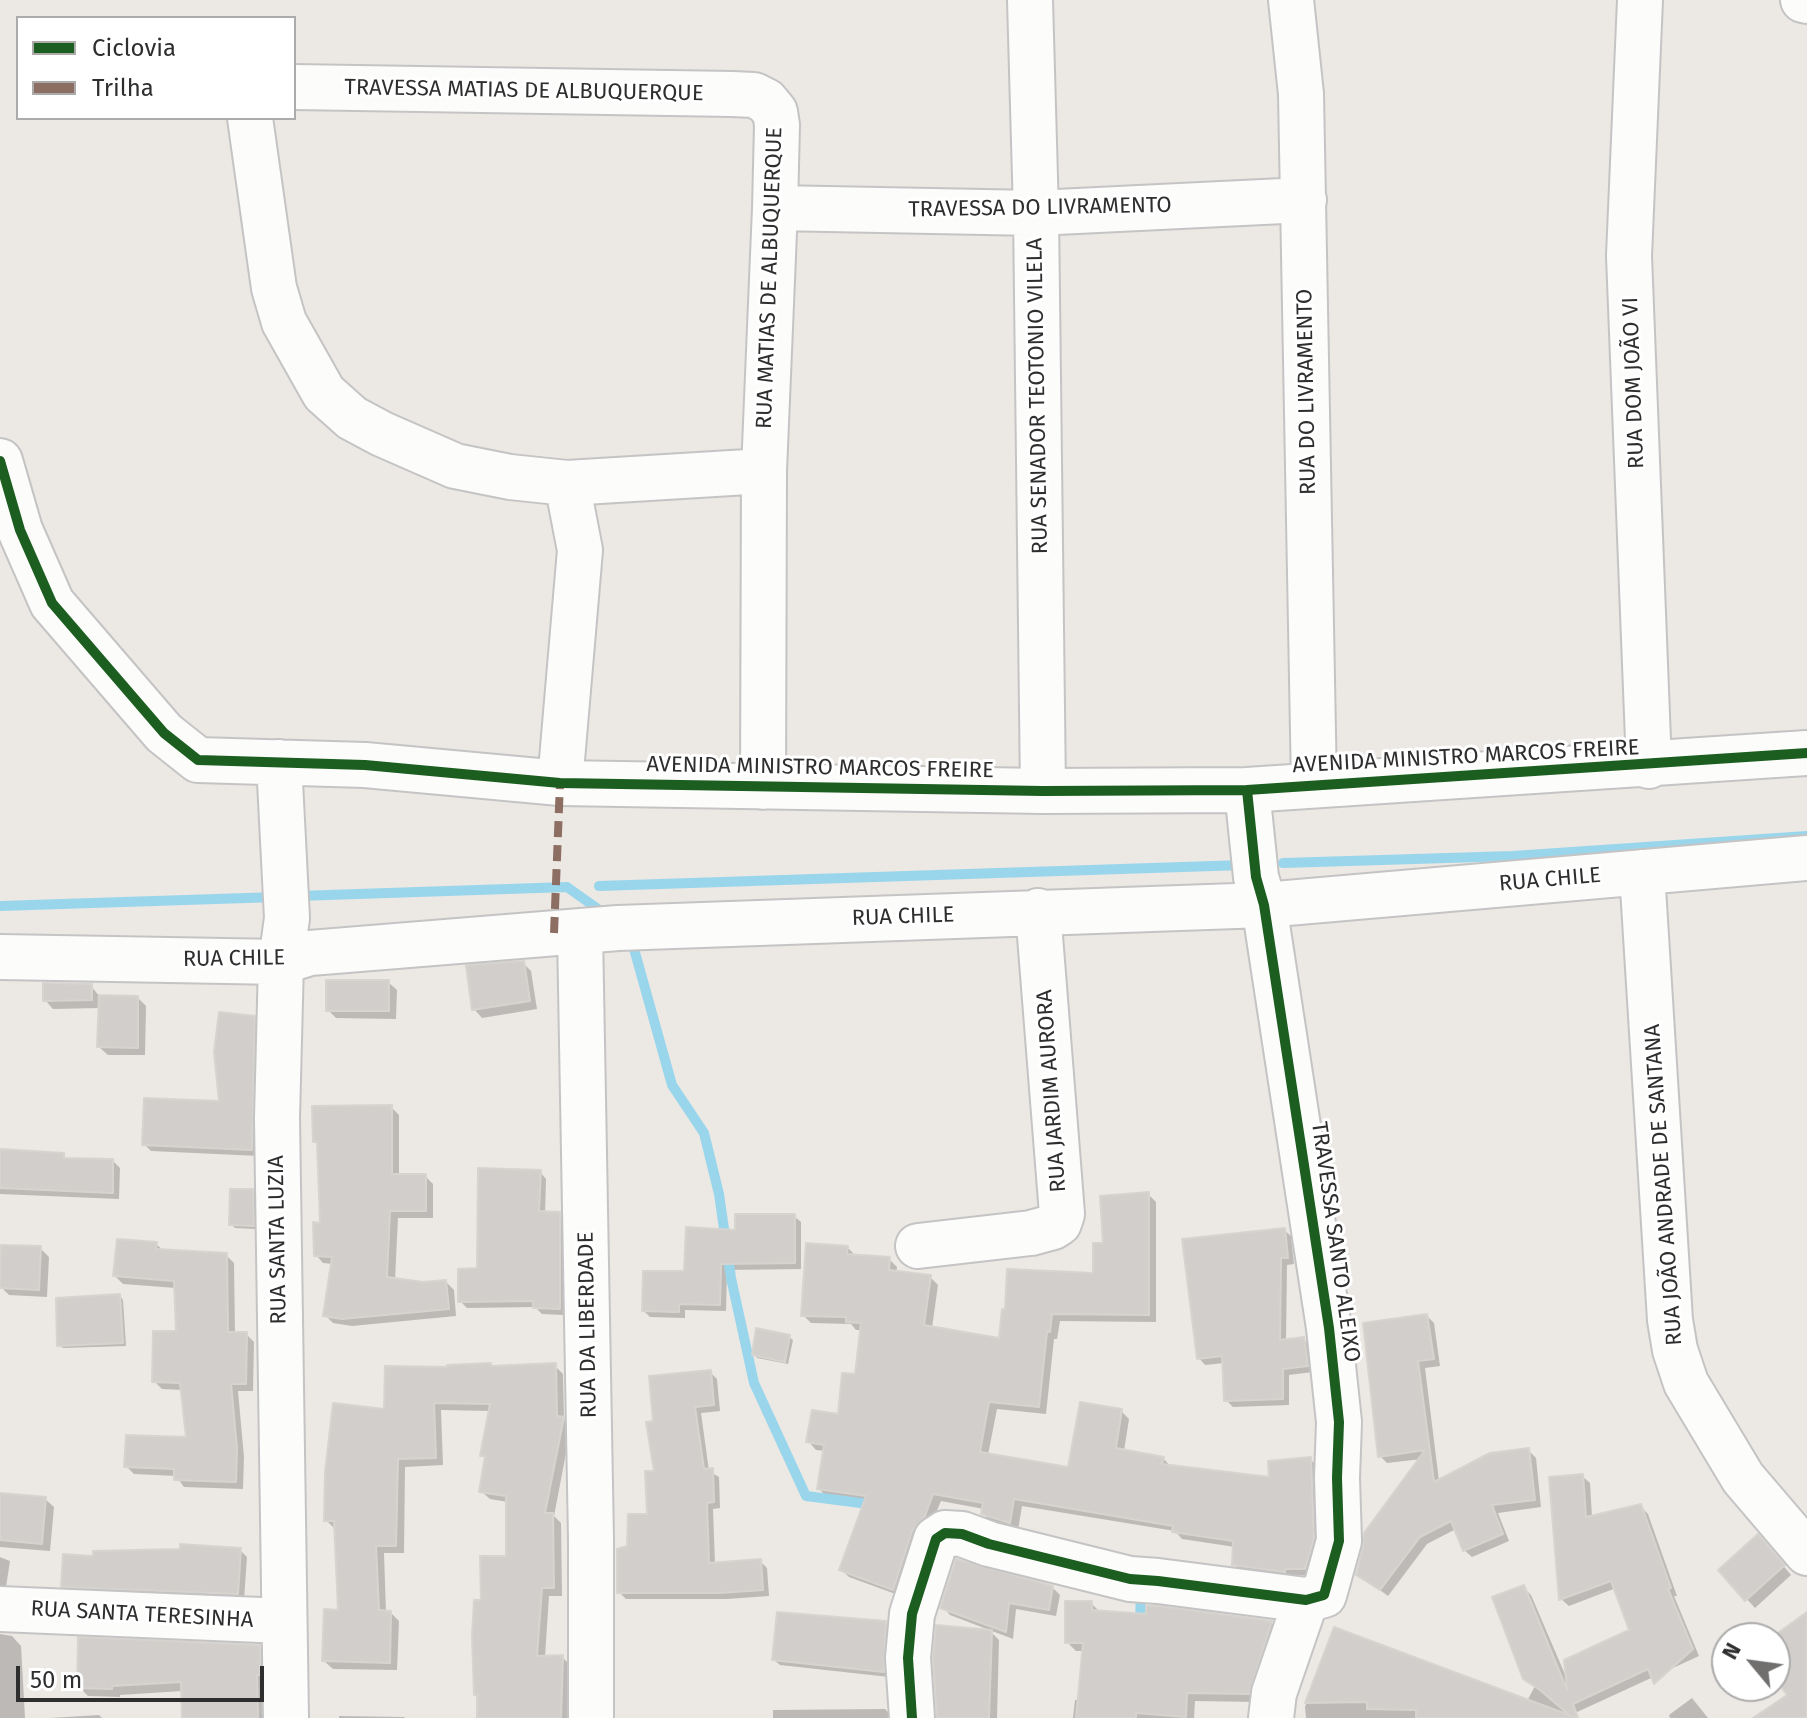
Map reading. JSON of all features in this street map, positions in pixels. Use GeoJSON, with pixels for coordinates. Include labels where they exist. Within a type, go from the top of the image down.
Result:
{"type":"FeatureCollection","features":[{"type":"Feature","properties":{"kind":"street","name":"RUA SENADOR TEOTONIO VILELA"},"geometry":{"type":"LineString","coordinates":[[1030,0],[1036,213],[1043,791]]}},
{"type":"Feature","properties":{"kind":"street","name":"RUA DO LIVRAMENTO"},"geometry":{"type":"LineString","coordinates":[[1291,0],[1301,94],[1314,785]]}},
{"type":"Feature","properties":{"kind":"street","name":"RUA DOM JOÃO VI"},"geometry":{"type":"LineString","coordinates":[[1640,0],[1629,256],[1649,766]]}},
{"type":"Feature","properties":{"kind":"street","name":"TRAVESSA MATIAS DE ALBUQUERQUE"},"geometry":{"type":"LineString","coordinates":[[296,87],[754,95]]}},
{"type":"Feature","properties":{"kind":"street","name":"RUA MATIAS DE ALBUQUERQUE"},"geometry":{"type":"LineString","coordinates":[[754,95],[766,101],[775,112],[775,208],[764,471],[763,787]]}},
{"type":"Feature","properties":{"kind":"street"},"geometry":{"type":"LineString","coordinates":[[250,120],[274,288],[284,322],[324,393],[352,418],[455,466],[510,477],[567,483],[764,471]]}},
{"type":"Feature","properties":{"kind":"street","name":"TRAVESSA DO LIVRAMENTO"},"geometry":{"type":"LineString","coordinates":[[775,208],[1036,213],[1304,200]]}},
{"type":"Feature","properties":{"kind":"street","name":"AVENIDA MINISTRO MARCOS FREIRE"},"geometry":{"type":"LineString","coordinates":[[0,461],[20,530],[52,603],[164,733],[198,760],[365,765],[560,783],[1043,791],[1247,790],[1649,766],[1807,753]]}},
{"type":"Feature","properties":{"kind":"street"},"geometry":{"type":"LineString","coordinates":[[560,783],[580,550],[567,483]]}},
{"type":"Feature","properties":{"kind":"street","name":"RUA SANTA LUZIA"},"geometry":{"type":"LineString","coordinates":[[279,762],[287,899],[281,962],[277,1202],[286,1718]]}},
{"type":"Feature","properties":{"kind":"street"},"geometry":{"type":"LineString","coordinates":[[1247,790],[1260,891]]}},
{"type":"Feature","properties":{"kind":"street","name":"RUA CHILE"},"geometry":{"type":"LineString","coordinates":[[0,957],[281,962],[310,953],[618,928],[1038,911],[1260,891],[1642,872],[1807,858]]}},
{"type":"Feature","properties":{"kind":"street","name":"RUA JOÃO ANDRADE DE SANTANA"},"geometry":{"type":"LineString","coordinates":[[1642,872],[1670,1320],[1675,1350],[1686,1383],[1743,1478],[1807,1553]]}},
{"type":"Feature","properties":{"kind":"street","name":"TRAVESSA SANTO ALEIXO"},"geometry":{"type":"LineString","coordinates":[[1260,891],[1329,1328],[1339,1422],[1339,1541],[1324,1595],[1306,1600]]}},
{"type":"Feature","properties":{"kind":"street","name":"RUA JARDIM AURORA"},"geometry":{"type":"LineString","coordinates":[[918,1246],[1031,1233],[1059,1223],[1062,1214],[1038,911]]}},
{"type":"Feature","properties":{"kind":"street","name":"RUA DA LIBERDADE"},"geometry":{"type":"LineString","coordinates":[[580,932],[591,1524],[591,1718]]}},
{"type":"Feature","properties":{"kind":"street"},"geometry":{"type":"LineString","coordinates":[[912,1718],[908,1658],[912,1614],[936,1539],[945,1533],[962,1534],[989,1544],[1130,1579],[1306,1600],[1274,1693],[1271,1718]]}},
{"type":"Feature","properties":{"kind":"street","name":"RUA SANTA TERESINHA"},"geometry":{"type":"LineString","coordinates":[[0,1609],[284,1621]]}},
{"type":"Feature","properties":{"kind":"building"},"geometry":{"type":"Polygon","coordinates":[[[524,961],[530,1001],[472,1010],[466,965],[524,961]]]}},
{"type":"Feature","properties":{"kind":"building"},"geometry":{"type":"Polygon","coordinates":[[[326,980],[389,980],[389,1011],[326,1011],[326,980]]]}},
{"type":"Feature","properties":{"kind":"building"},"geometry":{"type":"Polygon","coordinates":[[[43,983],[92,984],[92,1000],[43,1001],[43,983]]]}},
{"type":"Feature","properties":{"kind":"building"},"geometry":{"type":"Polygon","coordinates":[[[99,995],[138,996],[138,1048],[97,1047],[99,995]]]}},
{"type":"Feature","properties":{"kind":"building"},"geometry":{"type":"Polygon","coordinates":[[[219,1012],[255,1016],[252,1150],[142,1145],[144,1098],[219,1101],[214,1052],[219,1012]]]}},
{"type":"Feature","properties":{"kind":"building"},"geometry":{"type":"Polygon","coordinates":[[[392,1105],[392,1174],[426,1174],[426,1211],[390,1211],[387,1277],[423,1282],[446,1280],[449,1309],[342,1319],[323,1316],[332,1257],[314,1256],[313,1222],[320,1223],[317,1142],[313,1142],[312,1106],[392,1105]]]}},
{"type":"Feature","properties":{"kind":"building"},"geometry":{"type":"Polygon","coordinates":[[[0,1149],[64,1153],[64,1158],[113,1159],[113,1193],[0,1188],[0,1149]]]}},
{"type":"Feature","properties":{"kind":"building"},"geometry":{"type":"Polygon","coordinates":[[[478,1168],[541,1170],[539,1211],[560,1212],[560,1309],[533,1308],[533,1301],[458,1302],[458,1269],[477,1268],[478,1168]]]}},
{"type":"Feature","properties":{"kind":"building"},"geometry":{"type":"Polygon","coordinates":[[[230,1189],[253,1189],[254,1226],[229,1225],[230,1189]]]}},
{"type":"Feature","properties":{"kind":"building"},"geometry":{"type":"Polygon","coordinates":[[[1149,1192],[1149,1315],[1052,1314],[1050,1332],[1047,1332],[1039,1407],[989,1402],[980,1452],[1068,1467],[1080,1402],[1122,1409],[1116,1448],[1164,1457],[1162,1464],[1269,1477],[1268,1461],[1311,1457],[1314,1538],[1305,1569],[1285,1569],[1285,1572],[1232,1565],[1233,1541],[1172,1532],[1173,1526],[1014,1499],[1010,1523],[981,1514],[983,1503],[933,1494],[925,1516],[912,1531],[893,1590],[839,1570],[866,1496],[817,1489],[824,1445],[806,1442],[812,1410],[838,1414],[842,1373],[855,1374],[861,1323],[846,1322],[846,1317],[801,1316],[806,1243],[848,1246],[847,1254],[890,1257],[889,1270],[931,1275],[924,1325],[999,1338],[1002,1309],[1005,1309],[1007,1269],[1093,1273],[1093,1243],[1103,1243],[1100,1196],[1149,1192]]]}},
{"type":"Feature","properties":{"kind":"building"},"geometry":{"type":"Polygon","coordinates":[[[735,1214],[795,1214],[795,1263],[721,1264],[720,1305],[679,1304],[679,1312],[642,1311],[643,1271],[684,1271],[686,1227],[735,1230],[735,1214]]]}},
{"type":"Feature","properties":{"kind":"building"},"geometry":{"type":"Polygon","coordinates":[[[1285,1228],[1288,1258],[1281,1258],[1280,1340],[1304,1337],[1308,1366],[1283,1369],[1283,1399],[1224,1401],[1222,1356],[1197,1359],[1182,1239],[1285,1228]]]}},
{"type":"Feature","properties":{"kind":"building"},"geometry":{"type":"Polygon","coordinates":[[[117,1239],[157,1242],[156,1249],[227,1253],[228,1332],[247,1332],[246,1384],[231,1384],[237,1448],[236,1482],[174,1480],[174,1469],[124,1467],[126,1435],[186,1437],[180,1383],[152,1382],[153,1331],[176,1331],[174,1281],[113,1276],[117,1239]]]}},
{"type":"Feature","properties":{"kind":"building"},"geometry":{"type":"Polygon","coordinates":[[[1,1245],[41,1246],[39,1290],[0,1288],[1,1245]]]}},
{"type":"Feature","properties":{"kind":"building"},"geometry":{"type":"Polygon","coordinates":[[[120,1294],[123,1343],[57,1346],[56,1298],[120,1294]]]}},
{"type":"Feature","properties":{"kind":"building"},"geometry":{"type":"Polygon","coordinates":[[[1427,1314],[1434,1359],[1418,1361],[1434,1482],[1490,1453],[1529,1448],[1535,1500],[1492,1505],[1503,1534],[1463,1551],[1451,1521],[1420,1537],[1380,1590],[1356,1575],[1364,1533],[1425,1450],[1378,1457],[1363,1323],[1427,1314]]]}},
{"type":"Feature","properties":{"kind":"building"},"geometry":{"type":"Polygon","coordinates":[[[756,1328],[790,1335],[785,1362],[752,1355],[756,1328]]]}},
{"type":"Feature","properties":{"kind":"building"},"geometry":{"type":"Polygon","coordinates":[[[491,1363],[491,1366],[556,1363],[557,1416],[564,1417],[545,1513],[553,1513],[554,1588],[542,1588],[537,1656],[563,1655],[561,1718],[477,1718],[472,1636],[474,1600],[481,1600],[480,1556],[506,1556],[506,1496],[479,1492],[485,1456],[480,1456],[490,1404],[434,1403],[436,1458],[398,1459],[396,1546],[376,1546],[379,1610],[391,1611],[390,1663],[322,1661],[324,1609],[338,1610],[334,1521],[324,1521],[325,1472],[333,1403],[384,1409],[385,1366],[447,1367],[491,1363]]]}},
{"type":"Feature","properties":{"kind":"building"},"geometry":{"type":"Polygon","coordinates":[[[711,1370],[714,1405],[695,1407],[704,1469],[713,1468],[714,1502],[707,1503],[709,1563],[761,1559],[763,1590],[617,1593],[617,1549],[627,1546],[628,1514],[647,1514],[645,1471],[654,1471],[646,1422],[653,1421],[649,1376],[711,1370]]]}},
{"type":"Feature","properties":{"kind":"building"},"geometry":{"type":"Polygon","coordinates":[[[1583,1474],[1586,1517],[1641,1504],[1671,1588],[1668,1589],[1693,1649],[1654,1684],[1648,1669],[1573,1704],[1578,1718],[1416,1718],[1416,1710],[1367,1709],[1367,1702],[1305,1703],[1334,1627],[1569,1715],[1523,1679],[1492,1597],[1524,1585],[1567,1690],[1564,1660],[1629,1630],[1611,1581],[1559,1600],[1549,1477],[1583,1474]]]}},
{"type":"Feature","properties":{"kind":"building"},"geometry":{"type":"Polygon","coordinates":[[[0,1493],[46,1497],[42,1544],[0,1540],[0,1493]]]}},
{"type":"Feature","properties":{"kind":"building"},"geometry":{"type":"Polygon","coordinates":[[[1758,1534],[1785,1565],[1745,1601],[1718,1570],[1758,1534]]]}},
{"type":"Feature","properties":{"kind":"building"},"geometry":{"type":"Polygon","coordinates":[[[180,1544],[241,1548],[238,1594],[61,1587],[63,1554],[93,1556],[93,1551],[180,1549],[180,1544]]]}},
{"type":"Feature","properties":{"kind":"building"},"geometry":{"type":"Polygon","coordinates":[[[956,1559],[1053,1586],[1049,1610],[1009,1603],[1006,1632],[940,1608],[956,1559]]]}},
{"type":"Feature","properties":{"kind":"building"},"geometry":{"type":"Polygon","coordinates":[[[1065,1601],[1092,1601],[1092,1610],[1146,1614],[1146,1606],[1159,1606],[1272,1621],[1249,1694],[1187,1693],[1186,1717],[1136,1713],[1136,1718],[1076,1718],[1083,1643],[1065,1643],[1065,1601]]]}},
{"type":"Feature","properties":{"kind":"building"},"geometry":{"type":"Polygon","coordinates":[[[777,1612],[886,1621],[884,1672],[772,1660],[777,1612]]]}},
{"type":"Feature","properties":{"kind":"building"},"geometry":{"type":"Polygon","coordinates":[[[1807,1612],[1807,1718],[1753,1718],[1777,1702],[1791,1702],[1791,1624],[1807,1612]]]}},
{"type":"Feature","properties":{"kind":"building"},"geometry":{"type":"Polygon","coordinates":[[[936,1625],[992,1630],[989,1718],[937,1718],[933,1658],[936,1625]]]}},
{"type":"Feature","properties":{"kind":"building"},"geometry":{"type":"Polygon","coordinates":[[[78,1637],[260,1645],[258,1718],[182,1718],[181,1682],[112,1686],[112,1689],[77,1688],[78,1637]]]}},
{"type":"Feature","properties":{"kind":"waterway"},"geometry":{"type":"LineString","coordinates":[[1283,863],[1513,856],[1807,836]]}},
{"type":"Feature","properties":{"kind":"waterway"},"geometry":{"type":"LineString","coordinates":[[599,886],[1244,865]]}},
{"type":"Feature","properties":{"kind":"waterway"},"geometry":{"type":"LineString","coordinates":[[298,896],[567,887],[605,914]]}},
{"type":"Feature","properties":{"kind":"waterway"},"geometry":{"type":"LineString","coordinates":[[0,906],[278,897]]}},
{"type":"Feature","properties":{"kind":"waterway"},"geometry":{"type":"LineString","coordinates":[[631,938],[672,1085],[704,1133],[719,1194],[731,1278],[754,1383],[806,1496],[876,1505]]}},
{"type":"Feature","properties":{"kind":"waterway"},"geometry":{"type":"LineString","coordinates":[[1140,1624],[1141,1588]]}},
{"type":"Feature","properties":{"kind":"marked path"},"geometry":{"type":"LineString","coordinates":[[554,933],[560,783]]}},
{"type":"Feature","properties":{"kind":"cycle path"},"geometry":{"type":"LineString","coordinates":[[0,461],[20,530],[52,603],[164,733],[198,760],[365,765],[560,783],[1043,791],[1247,790],[1807,753]]}},
{"type":"Feature","properties":{"kind":"cycle path"},"geometry":{"type":"LineString","coordinates":[[912,1718],[908,1658],[912,1614],[936,1539],[945,1533],[962,1534],[989,1544],[1130,1579],[1306,1600],[1324,1595],[1339,1541],[1339,1422],[1329,1328],[1264,905],[1256,877],[1247,790]]}}]}
